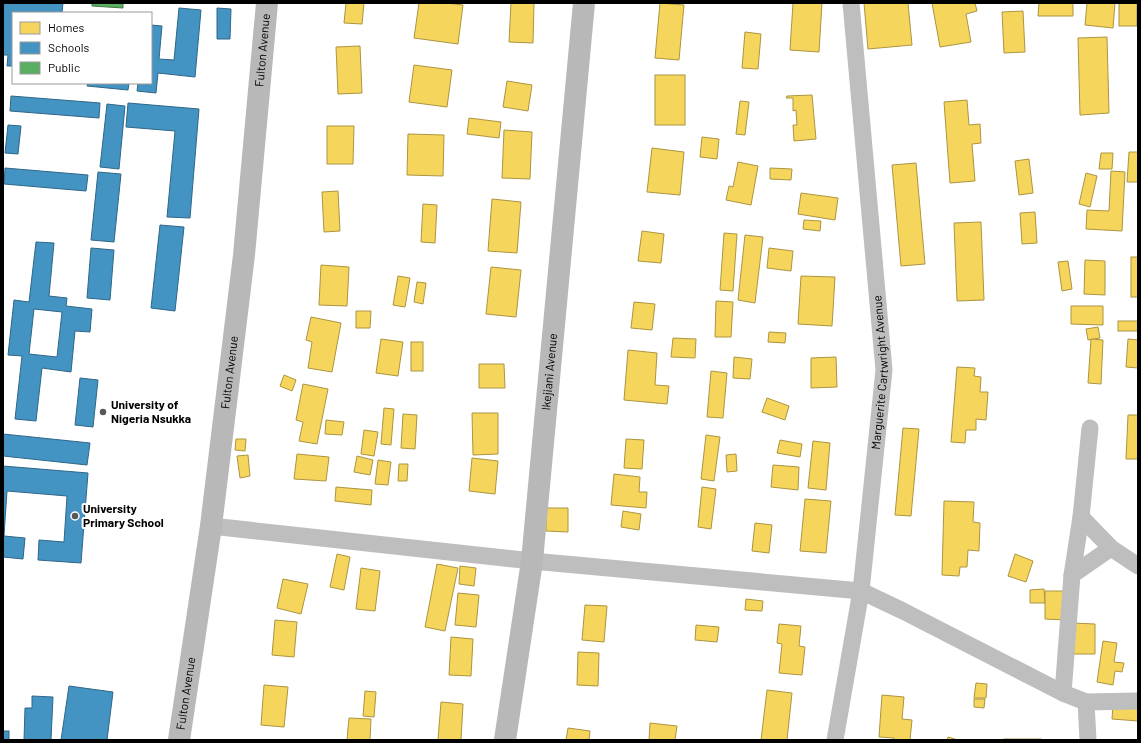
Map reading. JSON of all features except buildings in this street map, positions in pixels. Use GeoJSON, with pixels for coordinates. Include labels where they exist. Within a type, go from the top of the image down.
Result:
{"type":"FeatureCollection","features":[{"type":"Feature","properties":{"kind":"street","name":"Fulton Avenue"},"geometry":{"type":"LineString","coordinates":[[179,740],[211,526],[244,255],[267,3]]}},
{"type":"Feature","properties":{"kind":"street","name":"Ikejiani Avenue"},"geometry":{"type":"LineString","coordinates":[[505,740],[532,561],[584,3]]}},
{"type":"Feature","properties":{"kind":"street","name":"Marguerite Cartwright Avenue"},"geometry":{"type":"LineString","coordinates":[[835,740],[861,591],[884,370],[851,3]]}},
{"type":"Feature","properties":{"kind":"street"},"geometry":{"type":"LineString","coordinates":[[1064,693],[1072,575],[1082,517],[1090,428]]}},
{"type":"Feature","properties":{"kind":"street"},"geometry":{"type":"LineString","coordinates":[[1082,517],[1111,548],[1138,566]]}},
{"type":"Feature","properties":{"kind":"street"},"geometry":{"type":"LineString","coordinates":[[211,526],[532,561],[861,591],[903,610],[1064,693],[1086,702],[1138,701]]}},
{"type":"Feature","properties":{"kind":"street"},"geometry":{"type":"LineString","coordinates":[[1072,575],[1111,548]]}},
{"type":"Feature","properties":{"kind":"street"},"geometry":{"type":"LineString","coordinates":[[1086,702],[1088,740]]}},
{"type":"Feature","properties":{"kind":"place","name":"University of Nigeria Nsukka"},"geometry":{"type":"Point","coordinates":[103,412]}},
{"type":"Feature","properties":{"kind":"place","name":"University Primary School"},"geometry":{"type":"Point","coordinates":[75,516]}}]}
